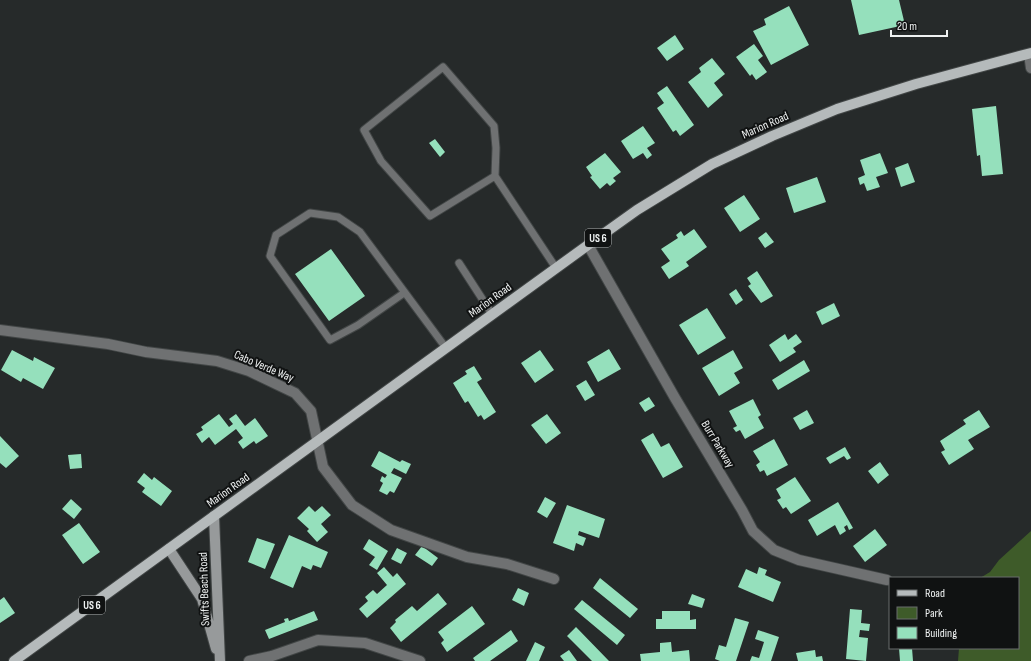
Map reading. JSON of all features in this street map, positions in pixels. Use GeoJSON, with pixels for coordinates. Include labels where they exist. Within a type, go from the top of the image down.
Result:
{"type":"FeatureCollection","features":[{"type":"Feature","properties":{"kind":"main road","name":"Marion Road"},"geometry":{"type":"LineString","coordinates":[[14,661],[637,210],[712,164],[772,136],[837,109],[916,84],[1030,53]]}},
{"type":"Feature","properties":{"kind":"street"},"geometry":{"type":"LineString","coordinates":[[1030,53],[1031,68]]}},
{"type":"Feature","properties":{"kind":"street","name":"Burr Parkway"},"geometry":{"type":"LineString","coordinates":[[588,245],[742,510],[753,532],[774,550],[799,560],[887,580]]}},
{"type":"Feature","properties":{"kind":"street","name":"Cabo Verde Way"},"geometry":{"type":"LineString","coordinates":[[0,330],[108,344],[146,352],[217,361],[249,371],[295,393],[311,412],[323,467],[352,505],[391,530],[467,557],[508,564],[554,579]]}},
{"type":"Feature","properties":{"kind":"street","name":"Swifts Beach Road"},"geometry":{"type":"LineString","coordinates":[[214,516],[220,661]]}},
{"type":"Feature","properties":{"kind":"street","name":"Swifts Beach Road"},"geometry":{"type":"LineString","coordinates":[[169,549],[202,599],[220,661]]}},
{"type":"Feature","properties":{"kind":"street"},"geometry":{"type":"LineString","coordinates":[[249,661],[272,656],[318,640],[365,643],[420,661]]}},
{"type":"Feature","properties":{"kind":"lane"},"geometry":{"type":"LineString","coordinates":[[495,176],[430,216],[381,161],[364,130],[443,67],[494,126],[496,148],[495,176],[556,268]]}},
{"type":"Feature","properties":{"kind":"lane"},"geometry":{"type":"LineString","coordinates":[[404,293],[358,325],[330,340],[270,256],[276,235],[310,213],[338,217],[360,232],[446,348]]}},
{"type":"Feature","properties":{"kind":"lane"},"geometry":{"type":"LineString","coordinates":[[459,263],[492,314]]}},
{"type":"Feature","properties":{"kind":"green space"},"geometry":{"type":"Polygon","coordinates":[[[1031,531],[1031,661],[958,661],[959,649],[1019,649],[1019,577],[982,577],[990,572],[999,560],[1031,531]]]}},
{"type":"Feature","properties":{"kind":"building"},"geometry":{"type":"Polygon","coordinates":[[[851,0],[899,0],[905,25],[859,35],[851,0]]]}},
{"type":"Feature","properties":{"kind":"building"},"geometry":{"type":"Polygon","coordinates":[[[789,6],[809,45],[771,65],[753,31],[766,25],[764,19],[789,6]]]}},
{"type":"Feature","properties":{"kind":"building"},"geometry":{"type":"Polygon","coordinates":[[[675,35],[684,49],[667,61],[657,48],[675,35]]]}},
{"type":"Feature","properties":{"kind":"building"},"geometry":{"type":"Polygon","coordinates":[[[754,44],[763,56],[758,60],[767,72],[756,80],[752,74],[750,76],[736,57],[754,44]]]}},
{"type":"Feature","properties":{"kind":"building"},"geometry":{"type":"Polygon","coordinates":[[[712,58],[725,74],[714,83],[723,95],[708,108],[688,82],[701,72],[699,68],[712,58]]]}},
{"type":"Feature","properties":{"kind":"building"},"geometry":{"type":"Polygon","coordinates":[[[667,86],[694,125],[680,136],[676,130],[673,132],[657,108],[664,103],[657,93],[667,86]]]}},
{"type":"Feature","properties":{"kind":"building"},"geometry":{"type":"Polygon","coordinates":[[[996,106],[1003,174],[982,176],[980,155],[977,156],[972,109],[996,106]]]}},
{"type":"Feature","properties":{"kind":"building"},"geometry":{"type":"Polygon","coordinates":[[[643,126],[655,143],[647,148],[652,155],[647,159],[643,153],[633,159],[621,141],[643,126]]]}},
{"type":"Feature","properties":{"kind":"building"},"geometry":{"type":"Polygon","coordinates":[[[435,139],[445,152],[440,157],[429,143],[435,139]]]}},
{"type":"Feature","properties":{"kind":"building"},"geometry":{"type":"Polygon","coordinates":[[[605,153],[621,172],[613,178],[616,181],[610,186],[607,183],[600,189],[590,177],[592,176],[586,167],[605,153]]]}},
{"type":"Feature","properties":{"kind":"building"},"geometry":{"type":"Polygon","coordinates":[[[880,153],[888,173],[876,177],[880,187],[867,191],[864,183],[860,185],[858,178],[865,175],[860,160],[880,153]]]}},
{"type":"Feature","properties":{"kind":"building"},"geometry":{"type":"Polygon","coordinates":[[[908,163],[915,182],[901,187],[895,168],[908,163]]]}},
{"type":"Feature","properties":{"kind":"building"},"geometry":{"type":"Polygon","coordinates":[[[817,177],[826,202],[794,213],[786,188],[817,177]]]}},
{"type":"Feature","properties":{"kind":"building"},"geometry":{"type":"Polygon","coordinates":[[[744,195],[760,219],[740,232],[724,208],[744,195]]]}},
{"type":"Feature","properties":{"kind":"building"},"geometry":{"type":"Polygon","coordinates":[[[694,229],[707,247],[686,262],[689,266],[669,279],[661,267],[670,261],[661,249],[678,238],[676,235],[681,231],[684,236],[694,229]]]}},
{"type":"Feature","properties":{"kind":"building"},"geometry":{"type":"Polygon","coordinates":[[[766,232],[774,242],[765,248],[758,238],[766,232]]]}},
{"type":"Feature","properties":{"kind":"building"},"geometry":{"type":"Polygon","coordinates":[[[331,249],[365,296],[329,321],[295,274],[331,249]]]}},
{"type":"Feature","properties":{"kind":"building"},"geometry":{"type":"Polygon","coordinates":[[[757,271],[773,296],[761,303],[748,286],[751,284],[747,278],[757,271]]]}},
{"type":"Feature","properties":{"kind":"building"},"geometry":{"type":"Polygon","coordinates":[[[736,289],[743,300],[736,305],[729,294],[736,289]]]}},
{"type":"Feature","properties":{"kind":"building"},"geometry":{"type":"Polygon","coordinates":[[[834,303],[840,316],[822,325],[816,312],[834,303]]]}},
{"type":"Feature","properties":{"kind":"building"},"geometry":{"type":"Polygon","coordinates":[[[707,308],[726,338],[698,355],[679,325],[707,308]]]}},
{"type":"Feature","properties":{"kind":"building"},"geometry":{"type":"Polygon","coordinates":[[[785,334],[788,340],[796,334],[802,342],[793,348],[796,352],[780,362],[769,345],[785,334]]]}},
{"type":"Feature","properties":{"kind":"building"},"geometry":{"type":"Polygon","coordinates":[[[609,349],[621,369],[598,382],[587,362],[609,349]]]}},
{"type":"Feature","properties":{"kind":"building"},"geometry":{"type":"Polygon","coordinates":[[[12,350],[33,361],[34,357],[55,368],[43,389],[23,378],[21,382],[1,370],[12,350]]]}},
{"type":"Feature","properties":{"kind":"building"},"geometry":{"type":"Polygon","coordinates":[[[540,350],[554,370],[535,383],[521,363],[540,350]]]}},
{"type":"Feature","properties":{"kind":"building"},"geometry":{"type":"Polygon","coordinates":[[[733,350],[743,368],[734,373],[740,383],[719,396],[702,368],[733,350]]]}},
{"type":"Feature","properties":{"kind":"building"},"geometry":{"type":"Polygon","coordinates":[[[804,360],[810,371],[778,390],[772,380],[804,360]]]}},
{"type":"Feature","properties":{"kind":"building"},"geometry":{"type":"Polygon","coordinates":[[[474,366],[482,379],[477,382],[496,412],[484,420],[481,415],[478,417],[468,401],[465,403],[453,383],[467,374],[465,371],[474,366]]]}},
{"type":"Feature","properties":{"kind":"building"},"geometry":{"type":"Polygon","coordinates":[[[586,380],[595,395],[585,401],[576,386],[586,380]]]}},
{"type":"Feature","properties":{"kind":"building"},"geometry":{"type":"Polygon","coordinates":[[[649,397],[655,406],[645,412],[639,403],[649,397]]]}},
{"type":"Feature","properties":{"kind":"building"},"geometry":{"type":"Polygon","coordinates":[[[753,399],[761,415],[758,417],[764,428],[745,439],[740,430],[736,432],[733,428],[737,426],[729,411],[753,399]]]}},
{"type":"Feature","properties":{"kind":"building"},"geometry":{"type":"Polygon","coordinates":[[[807,410],[814,423],[800,430],[793,418],[807,410]]]}},
{"type":"Feature","properties":{"kind":"building"},"geometry":{"type":"Polygon","coordinates":[[[979,410],[990,427],[968,440],[974,449],[949,465],[941,452],[945,450],[940,441],[966,424],[963,420],[979,410]]]}},
{"type":"Feature","properties":{"kind":"building"},"geometry":{"type":"Polygon","coordinates":[[[219,414],[229,427],[233,424],[229,419],[236,414],[245,426],[255,418],[268,436],[256,444],[254,441],[243,449],[238,442],[243,438],[236,429],[215,445],[209,437],[202,443],[196,434],[203,430],[201,427],[219,414]]]}},
{"type":"Feature","properties":{"kind":"building"},"geometry":{"type":"Polygon","coordinates":[[[547,414],[561,433],[546,444],[531,425],[547,414]]]}},
{"type":"Feature","properties":{"kind":"building"},"geometry":{"type":"Polygon","coordinates":[[[653,433],[661,447],[669,443],[683,467],[663,478],[641,440],[653,433]]]}},
{"type":"Feature","properties":{"kind":"building"},"geometry":{"type":"Polygon","coordinates":[[[0,436],[19,456],[6,468],[0,463],[0,436]]]}},
{"type":"Feature","properties":{"kind":"building"},"geometry":{"type":"Polygon","coordinates":[[[774,439],[788,465],[767,476],[764,470],[760,472],[756,465],[760,462],[753,451],[774,439]]]}},
{"type":"Feature","properties":{"kind":"building"},"geometry":{"type":"Polygon","coordinates":[[[845,447],[851,458],[847,460],[844,456],[830,464],[826,458],[845,447]]]}},
{"type":"Feature","properties":{"kind":"building"},"geometry":{"type":"Polygon","coordinates":[[[379,451],[400,462],[402,460],[411,464],[406,474],[394,468],[391,473],[402,478],[394,493],[390,491],[387,495],[379,491],[383,483],[380,481],[382,476],[385,478],[387,475],[371,466],[379,451]]]}},
{"type":"Feature","properties":{"kind":"building"},"geometry":{"type":"Polygon","coordinates":[[[81,454],[82,468],[70,469],[68,455],[81,454]]]}},
{"type":"Feature","properties":{"kind":"building"},"geometry":{"type":"Polygon","coordinates":[[[880,462],[889,475],[878,484],[868,471],[880,462]]]}},
{"type":"Feature","properties":{"kind":"building"},"geometry":{"type":"Polygon","coordinates":[[[144,473],[152,480],[154,477],[172,491],[161,506],[142,492],[145,488],[137,482],[144,473]]]}},
{"type":"Feature","properties":{"kind":"building"},"geometry":{"type":"Polygon","coordinates":[[[795,477],[811,501],[791,514],[786,507],[783,509],[777,500],[781,498],[776,489],[795,477]]]}},
{"type":"Feature","properties":{"kind":"building"},"geometry":{"type":"Polygon","coordinates":[[[545,497],[556,503],[547,518],[537,512],[545,497]]]}},
{"type":"Feature","properties":{"kind":"building"},"geometry":{"type":"Polygon","coordinates":[[[71,499],[82,509],[74,519],[62,509],[71,499]]]}},
{"type":"Feature","properties":{"kind":"building"},"geometry":{"type":"Polygon","coordinates":[[[838,502],[853,528],[849,530],[847,525],[844,527],[846,531],[840,535],[835,525],[817,536],[808,520],[838,502]]]}},
{"type":"Feature","properties":{"kind":"building"},"geometry":{"type":"Polygon","coordinates":[[[567,505],[605,519],[599,538],[579,531],[578,535],[586,538],[583,546],[576,543],[574,551],[553,543],[567,505]]]}},
{"type":"Feature","properties":{"kind":"building"},"geometry":{"type":"Polygon","coordinates":[[[309,506],[315,512],[322,506],[331,515],[321,524],[328,532],[317,542],[307,531],[309,529],[297,518],[309,506]]]}},
{"type":"Feature","properties":{"kind":"building"},"geometry":{"type":"Polygon","coordinates":[[[79,523],[100,552],[83,564],[62,535],[79,523]]]}},
{"type":"Feature","properties":{"kind":"building"},"geometry":{"type":"Polygon","coordinates":[[[875,529],[887,545],[865,562],[853,546],[875,529]]]}},
{"type":"Feature","properties":{"kind":"building"},"geometry":{"type":"Polygon","coordinates":[[[289,535],[328,552],[321,568],[313,565],[311,570],[302,566],[293,588],[270,578],[289,535]]]}},
{"type":"Feature","properties":{"kind":"building"},"geometry":{"type":"Polygon","coordinates":[[[257,538],[275,544],[265,569],[248,562],[257,538]]]}},
{"type":"Feature","properties":{"kind":"building"},"geometry":{"type":"Polygon","coordinates":[[[369,539],[388,551],[377,570],[369,565],[375,557],[363,549],[369,539]]]}},
{"type":"Feature","properties":{"kind":"building"},"geometry":{"type":"Polygon","coordinates":[[[422,546],[438,558],[432,566],[415,555],[422,546]]]}},
{"type":"Feature","properties":{"kind":"building"},"geometry":{"type":"Polygon","coordinates":[[[397,548],[407,553],[401,564],[391,559],[397,548]]]}},
{"type":"Feature","properties":{"kind":"building"},"geometry":{"type":"Polygon","coordinates":[[[384,567],[393,577],[397,573],[406,584],[367,618],[359,609],[368,601],[365,597],[373,590],[377,594],[387,585],[377,573],[384,567]]]}},
{"type":"Feature","properties":{"kind":"building"},"geometry":{"type":"Polygon","coordinates":[[[759,567],[767,570],[765,575],[781,582],[773,602],[738,587],[746,569],[757,574],[759,567]]]}},
{"type":"Feature","properties":{"kind":"building"},"geometry":{"type":"Polygon","coordinates":[[[600,578],[638,609],[630,618],[593,588],[600,578]]]}},
{"type":"Feature","properties":{"kind":"building"},"geometry":{"type":"Polygon","coordinates":[[[518,588],[529,593],[524,606],[512,600],[518,588]]]}},
{"type":"Feature","properties":{"kind":"building"},"geometry":{"type":"Polygon","coordinates":[[[438,593],[447,604],[401,642],[390,628],[396,622],[395,620],[412,606],[417,611],[438,593]]]}},
{"type":"Feature","properties":{"kind":"building"},"geometry":{"type":"Polygon","coordinates":[[[692,594],[705,599],[702,608],[688,604],[692,594]]]}},
{"type":"Feature","properties":{"kind":"building"},"geometry":{"type":"Polygon","coordinates":[[[4,597],[15,613],[0,623],[0,600],[4,597]]]}},
{"type":"Feature","properties":{"kind":"building"},"geometry":{"type":"Polygon","coordinates":[[[582,600],[625,635],[617,645],[574,609],[582,600]]]}},
{"type":"Feature","properties":{"kind":"building"},"geometry":{"type":"Polygon","coordinates":[[[472,606],[485,624],[447,652],[441,643],[444,640],[438,632],[472,606]]]}},
{"type":"Feature","properties":{"kind":"building"},"geometry":{"type":"Polygon","coordinates":[[[850,609],[862,610],[861,623],[870,624],[869,631],[860,630],[859,637],[868,638],[866,661],[846,659],[850,609]]]}},
{"type":"Feature","properties":{"kind":"building"},"geometry":{"type":"Polygon","coordinates":[[[314,611],[318,620],[269,639],[265,630],[285,622],[284,619],[288,618],[289,621],[314,611]]]}},
{"type":"Feature","properties":{"kind":"building"},"geometry":{"type":"Polygon","coordinates":[[[662,611],[690,611],[690,620],[696,619],[696,629],[656,629],[656,619],[662,619],[662,611]]]}},
{"type":"Feature","properties":{"kind":"building"},"geometry":{"type":"Polygon","coordinates":[[[735,618],[749,622],[736,661],[720,661],[715,659],[719,645],[726,647],[735,618]]]}},
{"type":"Feature","properties":{"kind":"building"},"geometry":{"type":"Polygon","coordinates":[[[576,627],[609,661],[592,661],[567,636],[576,627]]]}},
{"type":"Feature","properties":{"kind":"building"},"geometry":{"type":"Polygon","coordinates":[[[511,630],[518,641],[490,661],[475,661],[473,658],[511,630]]]}},
{"type":"Feature","properties":{"kind":"building"},"geometry":{"type":"Polygon","coordinates":[[[758,630],[779,637],[771,661],[750,661],[752,656],[759,658],[764,642],[755,639],[758,630]]]}},
{"type":"Feature","properties":{"kind":"building"},"geometry":{"type":"Polygon","coordinates":[[[535,642],[545,647],[539,661],[526,661],[535,642]]]}},
{"type":"Feature","properties":{"kind":"building"},"geometry":{"type":"Polygon","coordinates":[[[671,642],[672,652],[689,650],[690,661],[641,661],[640,654],[660,652],[660,643],[671,642]]]}},
{"type":"Feature","properties":{"kind":"building"},"geometry":{"type":"Polygon","coordinates":[[[899,649],[912,649],[913,661],[900,661],[899,649]]]}},
{"type":"Feature","properties":{"kind":"building"},"geometry":{"type":"Polygon","coordinates":[[[569,650],[577,661],[564,661],[560,656],[569,650]]]}},
{"type":"Feature","properties":{"kind":"building"},"geometry":{"type":"Polygon","coordinates":[[[815,650],[816,657],[822,656],[823,661],[798,661],[796,653],[815,650]]]}}]}
